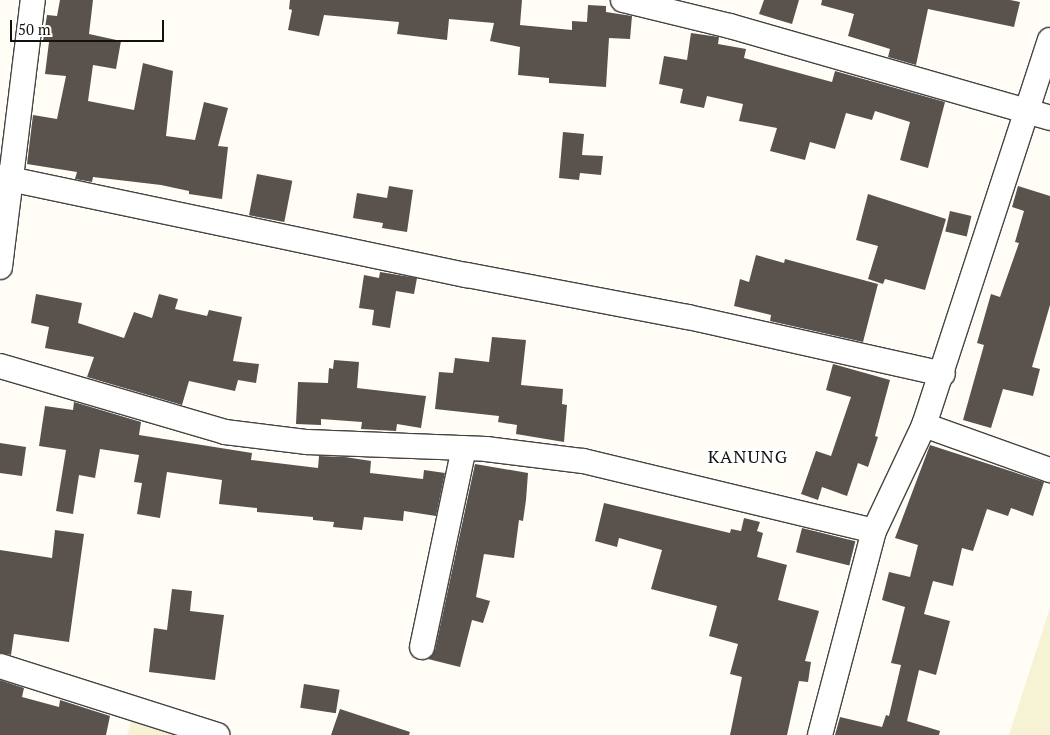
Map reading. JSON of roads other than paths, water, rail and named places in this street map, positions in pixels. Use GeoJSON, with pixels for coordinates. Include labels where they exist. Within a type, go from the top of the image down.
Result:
{"type":"FeatureCollection","features":[{"type":"Feature","properties":{"kind":"street"},"geometry":{"type":"LineString","coordinates":[[0,267],[6,178],[33,0]]}},
{"type":"Feature","properties":{"kind":"street"},"geometry":{"type":"LineString","coordinates":[[623,0],[1028,110],[1050,118]]}},
{"type":"Feature","properties":{"kind":"street"},"geometry":{"type":"LineString","coordinates":[[820,735],[874,531],[924,425],[943,374],[1050,40]]}},
{"type":"Feature","properties":{"kind":"street"},"geometry":{"type":"LineString","coordinates":[[6,178],[467,275],[688,317],[943,374]]}},
{"type":"Feature","properties":{"kind":"street"},"geometry":{"type":"LineString","coordinates":[[0,366],[225,432],[306,442],[464,448],[583,461],[874,531]]}},
{"type":"Feature","properties":{"kind":"street"},"geometry":{"type":"LineString","coordinates":[[924,425],[1050,470]]}},
{"type":"Feature","properties":{"kind":"street"},"geometry":{"type":"LineString","coordinates":[[422,647],[464,448]]}},
{"type":"Feature","properties":{"kind":"street"},"geometry":{"type":"LineString","coordinates":[[0,666],[216,735]]}},
{"type":"Feature","properties":{"kind":"district","name":"KANUNG"},"geometry":{"type":"Point","coordinates":[748,456]}}]}
